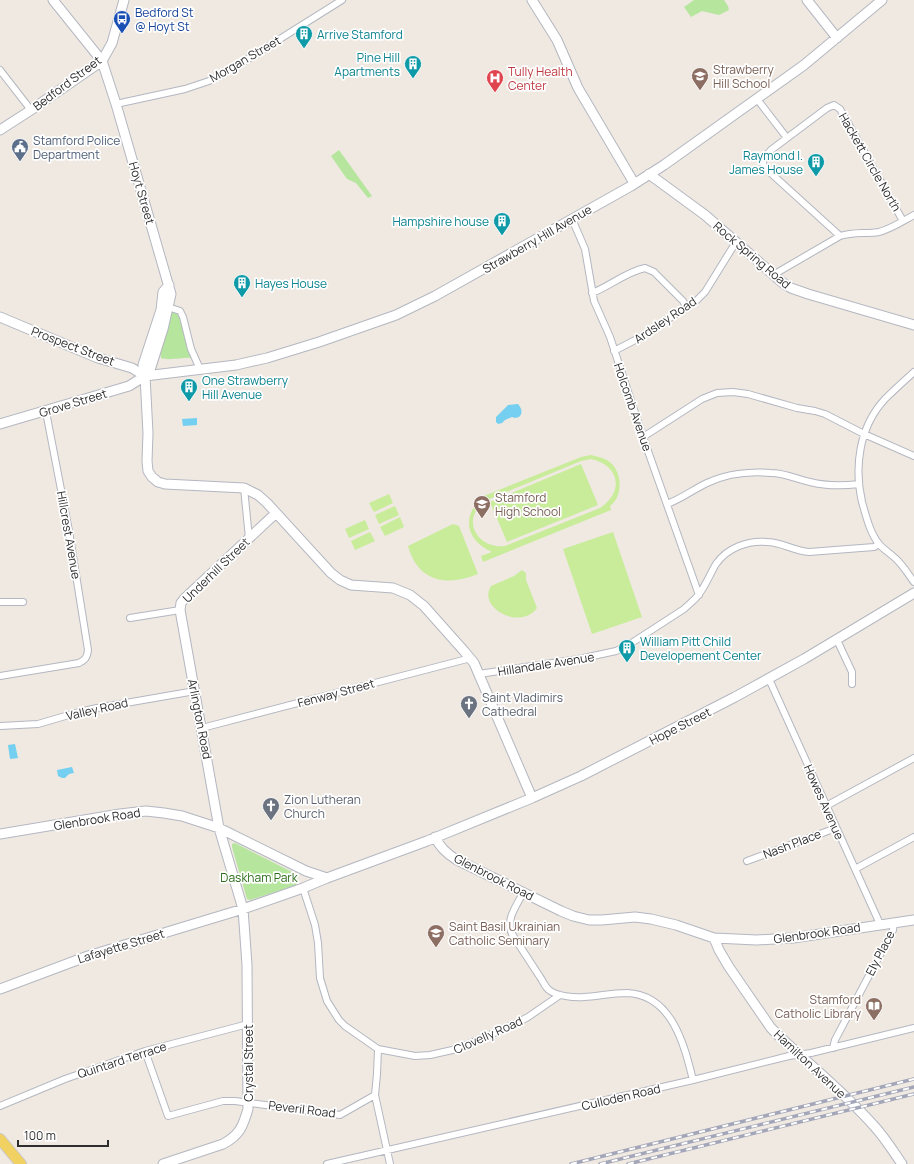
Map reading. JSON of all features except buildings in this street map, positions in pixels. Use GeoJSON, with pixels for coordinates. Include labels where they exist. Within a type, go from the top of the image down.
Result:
{"type":"FeatureCollection","features":[{"type":"Feature","properties":{"kind":"main road"},"geometry":{"type":"LineString","coordinates":[[0,1139],[21,1164]]}},
{"type":"Feature","properties":{"kind":"street","name":"Hoyt Street"},"geometry":{"type":"LineString","coordinates":[[52,0],[102,61],[116,104],[171,294],[154,358],[150,370],[144,376]]}},
{"type":"Feature","properties":{"kind":"street","name":"Bedford Street"},"geometry":{"type":"LineString","coordinates":[[0,130],[102,61],[112,43],[124,0]]}},
{"type":"Feature","properties":{"kind":"street","name":"Morgan Street"},"geometry":{"type":"LineString","coordinates":[[116,104],[184,89],[212,80],[342,0]]}},
{"type":"Feature","properties":{"kind":"street"},"geometry":{"type":"LineString","coordinates":[[532,0],[557,40],[578,88],[634,183]]}},
{"type":"Feature","properties":{"kind":"street"},"geometry":{"type":"LineString","coordinates":[[807,0],[837,38]]}},
{"type":"Feature","properties":{"kind":"street","name":"Strawberry Hill Avenue"},"geometry":{"type":"LineString","coordinates":[[144,376],[236,365],[267,358],[319,342],[396,314],[444,291],[649,174],[757,100],[804,65],[882,0]]}},
{"type":"Feature","properties":{"kind":"street"},"geometry":{"type":"LineString","coordinates":[[0,70],[31,110]]}},
{"type":"Feature","properties":{"kind":"street"},"geometry":{"type":"LineString","coordinates":[[757,100],[787,138],[765,157],[762,162],[764,167],[840,236]]}},
{"type":"Feature","properties":{"kind":"street","name":"Hackett Circle North"},"geometry":{"type":"LineString","coordinates":[[787,138],[827,108],[834,105],[840,109],[903,221]]}},
{"type":"Feature","properties":{"kind":"street","name":"Rock Spring Road"},"geometry":{"type":"LineString","coordinates":[[649,174],[705,215],[787,286],[798,291],[914,325]]}},
{"type":"Feature","properties":{"kind":"street"},"geometry":{"type":"LineString","coordinates":[[773,275],[840,236],[852,233],[877,232],[885,230],[914,215]]}},
{"type":"Feature","properties":{"kind":"street","name":"Holcomb Avenue"},"geometry":{"type":"LineString","coordinates":[[572,219],[585,249],[592,292],[596,306],[614,351],[699,595]]}},
{"type":"Feature","properties":{"kind":"street","name":"Ardsley Road"},"geometry":{"type":"LineString","coordinates":[[614,351],[640,338],[696,301],[705,292],[736,242]]}},
{"type":"Feature","properties":{"kind":"street"},"geometry":{"type":"LineString","coordinates":[[592,292],[601,290],[632,273],[645,268],[654,272],[683,301],[686,307]]}},
{"type":"Feature","properties":{"kind":"street"},"geometry":{"type":"LineString","coordinates":[[169,286],[163,292],[160,310],[143,365],[148,433],[147,461],[148,471],[152,477],[158,482],[165,484],[244,488],[258,495],[331,574],[340,580],[351,585],[393,588],[410,595],[424,606],[471,658],[532,798]]}},
{"type":"Feature","properties":{"kind":"street"},"geometry":{"type":"LineString","coordinates":[[168,307],[180,311],[183,317],[191,349],[200,369]]}},
{"type":"Feature","properties":{"kind":"street","name":"Prospect Street"},"geometry":{"type":"LineString","coordinates":[[0,317],[98,358],[132,368],[144,376]]}},
{"type":"Feature","properties":{"kind":"street"},"geometry":{"type":"LineString","coordinates":[[914,372],[884,400],[870,422],[864,434],[859,457],[858,484],[864,511],[872,532],[879,544],[897,559],[914,582]]}},
{"type":"Feature","properties":{"kind":"street","name":"Grove Street"},"geometry":{"type":"LineString","coordinates":[[0,424],[129,386],[144,376]]}},
{"type":"Feature","properties":{"kind":"street"},"geometry":{"type":"LineString","coordinates":[[643,437],[702,399],[717,393],[733,392],[748,394],[797,408],[825,414],[864,434],[914,456]]}},
{"type":"Feature","properties":{"kind":"street","name":"Hillcrest Avenue"},"geometry":{"type":"LineString","coordinates":[[0,676],[79,663],[85,659],[88,650],[69,532],[47,411]]}},
{"type":"Feature","properties":{"kind":"street"},"geometry":{"type":"LineString","coordinates":[[667,504],[675,502],[709,482],[721,477],[742,474],[772,473],[821,485],[833,486],[858,484]]}},
{"type":"Feature","properties":{"kind":"street"},"geometry":{"type":"LineString","coordinates":[[244,488],[249,538]]}},
{"type":"Feature","properties":{"kind":"street","name":"Underhill Street"},"geometry":{"type":"LineString","coordinates":[[130,618],[180,610],[181,603],[184,598],[276,513]]}},
{"type":"Feature","properties":{"kind":"street","name":"Hillandale Avenue"},"geometry":{"type":"LineString","coordinates":[[479,674],[579,659],[616,651],[635,641],[684,609],[699,595],[720,559],[730,551],[745,544],[768,542],[802,552],[809,552],[874,547],[879,544]]}},
{"type":"Feature","properties":{"kind":"street","name":"Hope Street"},"geometry":{"type":"LineString","coordinates":[[435,837],[532,798],[611,761],[769,679],[914,594]]}},
{"type":"Feature","properties":{"kind":"street"},"geometry":{"type":"LineString","coordinates":[[0,602],[23,602]]}},
{"type":"Feature","properties":{"kind":"street","name":"Arlington Road"},"geometry":{"type":"LineString","coordinates":[[180,610],[219,828],[243,909]]}},
{"type":"Feature","properties":{"kind":"street"},"geometry":{"type":"LineString","coordinates":[[837,640],[852,672],[852,684]]}},
{"type":"Feature","properties":{"kind":"street","name":"Fenway Street"},"geometry":{"type":"LineString","coordinates":[[202,728],[471,658]]}},
{"type":"Feature","properties":{"kind":"street","name":"Howes Avenue"},"geometry":{"type":"LineString","coordinates":[[769,679],[880,924]]}},
{"type":"Feature","properties":{"kind":"street","name":"Valley Road"},"geometry":{"type":"LineString","coordinates":[[0,726],[38,724],[97,708],[195,690]]}},
{"type":"Feature","properties":{"kind":"street"},"geometry":{"type":"LineString","coordinates":[[826,806],[914,758]]}},
{"type":"Feature","properties":{"kind":"street","name":"Glenbrook Road"},"geometry":{"type":"LineString","coordinates":[[0,834],[146,811],[182,816],[219,828],[306,872],[327,878]]}},
{"type":"Feature","properties":{"kind":"street","name":"Nash Place"},"geometry":{"type":"LineString","coordinates":[[747,861],[836,828]]}},
{"type":"Feature","properties":{"kind":"street"},"geometry":{"type":"LineString","coordinates":[[327,878],[435,837]]}},
{"type":"Feature","properties":{"kind":"street","name":"Glenbrook Road"},"geometry":{"type":"LineString","coordinates":[[435,837],[443,850],[452,856],[560,911],[584,919],[597,920],[635,917],[652,919],[676,925],[714,938],[757,940],[785,939],[914,920]]}},
{"type":"Feature","properties":{"kind":"street"},"geometry":{"type":"LineString","coordinates":[[855,869],[914,837]]}},
{"type":"Feature","properties":{"kind":"street","name":"Lafayette Street"},"geometry":{"type":"LineString","coordinates":[[0,989],[88,956],[243,909],[327,878]]}},
{"type":"Feature","properties":{"kind":"street","name":"Clovelly Road"},"geometry":{"type":"LineString","coordinates":[[303,888],[315,925],[318,944],[320,978],[327,1002],[345,1026],[378,1049],[415,1056],[430,1055],[457,1049],[515,1024],[560,995]]}},
{"type":"Feature","properties":{"kind":"street"},"geometry":{"type":"LineString","coordinates":[[523,893],[510,919],[510,931],[549,990],[560,995],[580,998],[625,993],[640,995],[654,1001],[665,1011],[675,1026],[694,1080]]}},
{"type":"Feature","properties":{"kind":"street","name":"Crystal Street"},"geometry":{"type":"LineString","coordinates":[[163,1164],[223,1144],[235,1136],[244,1124],[248,1109],[248,965],[243,909]]}},
{"type":"Feature","properties":{"kind":"street","name":"Ely Place"},"geometry":{"type":"LineString","coordinates":[[833,1048],[835,1040],[892,930],[894,922]]}},
{"type":"Feature","properties":{"kind":"street","name":"Hamilton Avenue"},"geometry":{"type":"LineString","coordinates":[[714,938],[722,957],[764,1018],[779,1036],[869,1120],[902,1164]]}},
{"type":"Feature","properties":{"kind":"street","name":"Quintard Terrace"},"geometry":{"type":"LineString","coordinates":[[0,1106],[65,1079],[145,1051],[248,1024]]}},
{"type":"Feature","properties":{"kind":"street","name":"Culloden Road"},"geometry":{"type":"LineString","coordinates":[[327,1164],[694,1080],[789,1056],[833,1048],[914,1028]]}},
{"type":"Feature","properties":{"kind":"street"},"geometry":{"type":"LineString","coordinates":[[378,1049],[378,1074],[375,1095],[390,1164]]}},
{"type":"Feature","properties":{"kind":"street","name":"Peveril Road"},"geometry":{"type":"LineString","coordinates":[[145,1051],[168,1116],[223,1101],[248,1102],[340,1115],[375,1095]]}},
{"type":"Feature","properties":{"kind":"green space"},"geometry":{"type":"Polygon","coordinates":[[[694,0],[724,0],[729,10],[719,15],[702,11],[691,17],[684,7],[694,0]]]}},
{"type":"Feature","properties":{"kind":"green space"},"geometry":{"type":"Polygon","coordinates":[[[339,150],[372,196],[368,198],[356,183],[347,179],[331,156],[339,150]]]}},
{"type":"Feature","properties":{"kind":"green space"},"geometry":{"type":"Polygon","coordinates":[[[172,311],[179,314],[192,358],[161,358],[160,351],[172,311]]]}},
{"type":"Feature","properties":{"kind":"green space"},"geometry":{"type":"Polygon","coordinates":[[[591,455],[602,458],[610,462],[615,468],[620,485],[617,497],[610,506],[611,510],[483,562],[481,556],[492,552],[476,541],[469,527],[469,519],[477,503],[484,496],[581,457],[591,455]],[[591,459],[581,461],[487,500],[474,514],[473,522],[479,537],[495,546],[505,546],[600,508],[608,501],[616,487],[613,473],[608,467],[591,459]]]}},
{"type":"Feature","properties":{"kind":"green space"},"geometry":{"type":"Polygon","coordinates":[[[581,464],[598,505],[507,542],[490,502],[581,464]]]}},
{"type":"Feature","properties":{"kind":"green space"},"geometry":{"type":"Polygon","coordinates":[[[389,494],[393,503],[374,512],[369,503],[389,494]]]}},
{"type":"Feature","properties":{"kind":"green space"},"geometry":{"type":"Polygon","coordinates":[[[395,506],[399,515],[379,524],[375,515],[395,506]]]}},
{"type":"Feature","properties":{"kind":"green space"},"geometry":{"type":"Polygon","coordinates":[[[400,517],[404,527],[385,536],[380,527],[400,517]]]}},
{"type":"Feature","properties":{"kind":"green space"},"geometry":{"type":"Polygon","coordinates":[[[365,520],[369,529],[349,538],[345,529],[365,520]]]}},
{"type":"Feature","properties":{"kind":"green space"},"geometry":{"type":"Polygon","coordinates":[[[453,524],[459,526],[478,574],[455,580],[435,578],[426,574],[419,567],[408,546],[453,524]]]}},
{"type":"Feature","properties":{"kind":"green space"},"geometry":{"type":"Polygon","coordinates":[[[370,532],[375,541],[355,550],[351,541],[370,532]]]}},
{"type":"Feature","properties":{"kind":"green space"},"geometry":{"type":"Polygon","coordinates":[[[613,532],[642,617],[592,634],[563,549],[613,532]]]}},
{"type":"Feature","properties":{"kind":"green space"},"geometry":{"type":"Polygon","coordinates":[[[522,570],[526,573],[526,580],[537,608],[530,615],[512,617],[495,609],[490,602],[488,594],[491,586],[514,576],[522,570]]]}},
{"type":"Feature","properties":{"kind":"green space","name":"Daskham Park"},"geometry":{"type":"Polygon","coordinates":[[[235,843],[296,874],[298,879],[296,885],[250,900],[247,899],[232,847],[232,844],[235,843]]]}},
{"type":"Feature","properties":{"kind":"water"},"geometry":{"type":"Polygon","coordinates":[[[518,404],[522,411],[519,417],[512,417],[498,424],[496,422],[496,417],[508,405],[518,404]]]}},
{"type":"Feature","properties":{"kind":"water"},"geometry":{"type":"Polygon","coordinates":[[[197,418],[197,425],[183,426],[182,419],[197,418]]]}},
{"type":"Feature","properties":{"kind":"water"},"geometry":{"type":"Polygon","coordinates":[[[15,744],[18,758],[10,759],[8,745],[15,744]]]}},
{"type":"Feature","properties":{"kind":"water"},"geometry":{"type":"Polygon","coordinates":[[[72,767],[74,773],[69,774],[65,778],[58,776],[57,770],[72,767]]]}},
{"type":"Feature","properties":{"kind":"railway"},"geometry":{"type":"LineString","coordinates":[[571,1164],[914,1079]]}},
{"type":"Feature","properties":{"kind":"railway"},"geometry":{"type":"LineString","coordinates":[[600,1164],[914,1087]]}},
{"type":"Feature","properties":{"kind":"railway"},"geometry":{"type":"LineString","coordinates":[[628,1164],[914,1094]]}},
{"type":"Feature","properties":{"kind":"place","name":"Bedford St @ Hoyt St"},"geometry":{"type":"Point","coordinates":[122,34]}},
{"type":"Feature","properties":{"kind":"place","name":"Arrive Stamford"},"geometry":{"type":"Point","coordinates":[304,49]}},
{"type":"Feature","properties":{"kind":"place","name":"Pine Hill Apartments"},"geometry":{"type":"Point","coordinates":[413,79]}},
{"type":"Feature","properties":{"kind":"place","name":"Strawberry Hill School"},"geometry":{"type":"Point","coordinates":[700,91]}},
{"type":"Feature","properties":{"kind":"place","name":"Tully Health Center"},"geometry":{"type":"Point","coordinates":[495,93]}},
{"type":"Feature","properties":{"kind":"place","name":"Stamford Police Department"},"geometry":{"type":"Point","coordinates":[20,162]}},
{"type":"Feature","properties":{"kind":"place","name":"Raymond I. James House"},"geometry":{"type":"Point","coordinates":[816,177]}},
{"type":"Feature","properties":{"kind":"place","name":"Hampshire house"},"geometry":{"type":"Point","coordinates":[502,236]}},
{"type":"Feature","properties":{"kind":"place","name":"Hayes House"},"geometry":{"type":"Point","coordinates":[242,298]}},
{"type":"Feature","properties":{"kind":"place","name":"One Strawberry Hill Avenue"},"geometry":{"type":"Point","coordinates":[189,402]}},
{"type":"Feature","properties":{"kind":"place","name":"Stamford High School"},"geometry":{"type":"Point","coordinates":[482,519]}},
{"type":"Feature","properties":{"kind":"place","name":"William Pitt Child Developement Center"},"geometry":{"type":"Point","coordinates":[627,663]}},
{"type":"Feature","properties":{"kind":"place","name":"Saint Vladimirs Cathedral"},"geometry":{"type":"Point","coordinates":[469,719]}},
{"type":"Feature","properties":{"kind":"place","name":"Zion Lutheran Church"},"geometry":{"type":"Point","coordinates":[271,821]}},
{"type":"Feature","properties":{"kind":"place","name":"Saint Basil Ukrainian Catholic Seminary"},"geometry":{"type":"Point","coordinates":[436,948]}},
{"type":"Feature","properties":{"kind":"place","name":"Stamford Catholic Library"},"geometry":{"type":"Point","coordinates":[874,1021]}}]}
